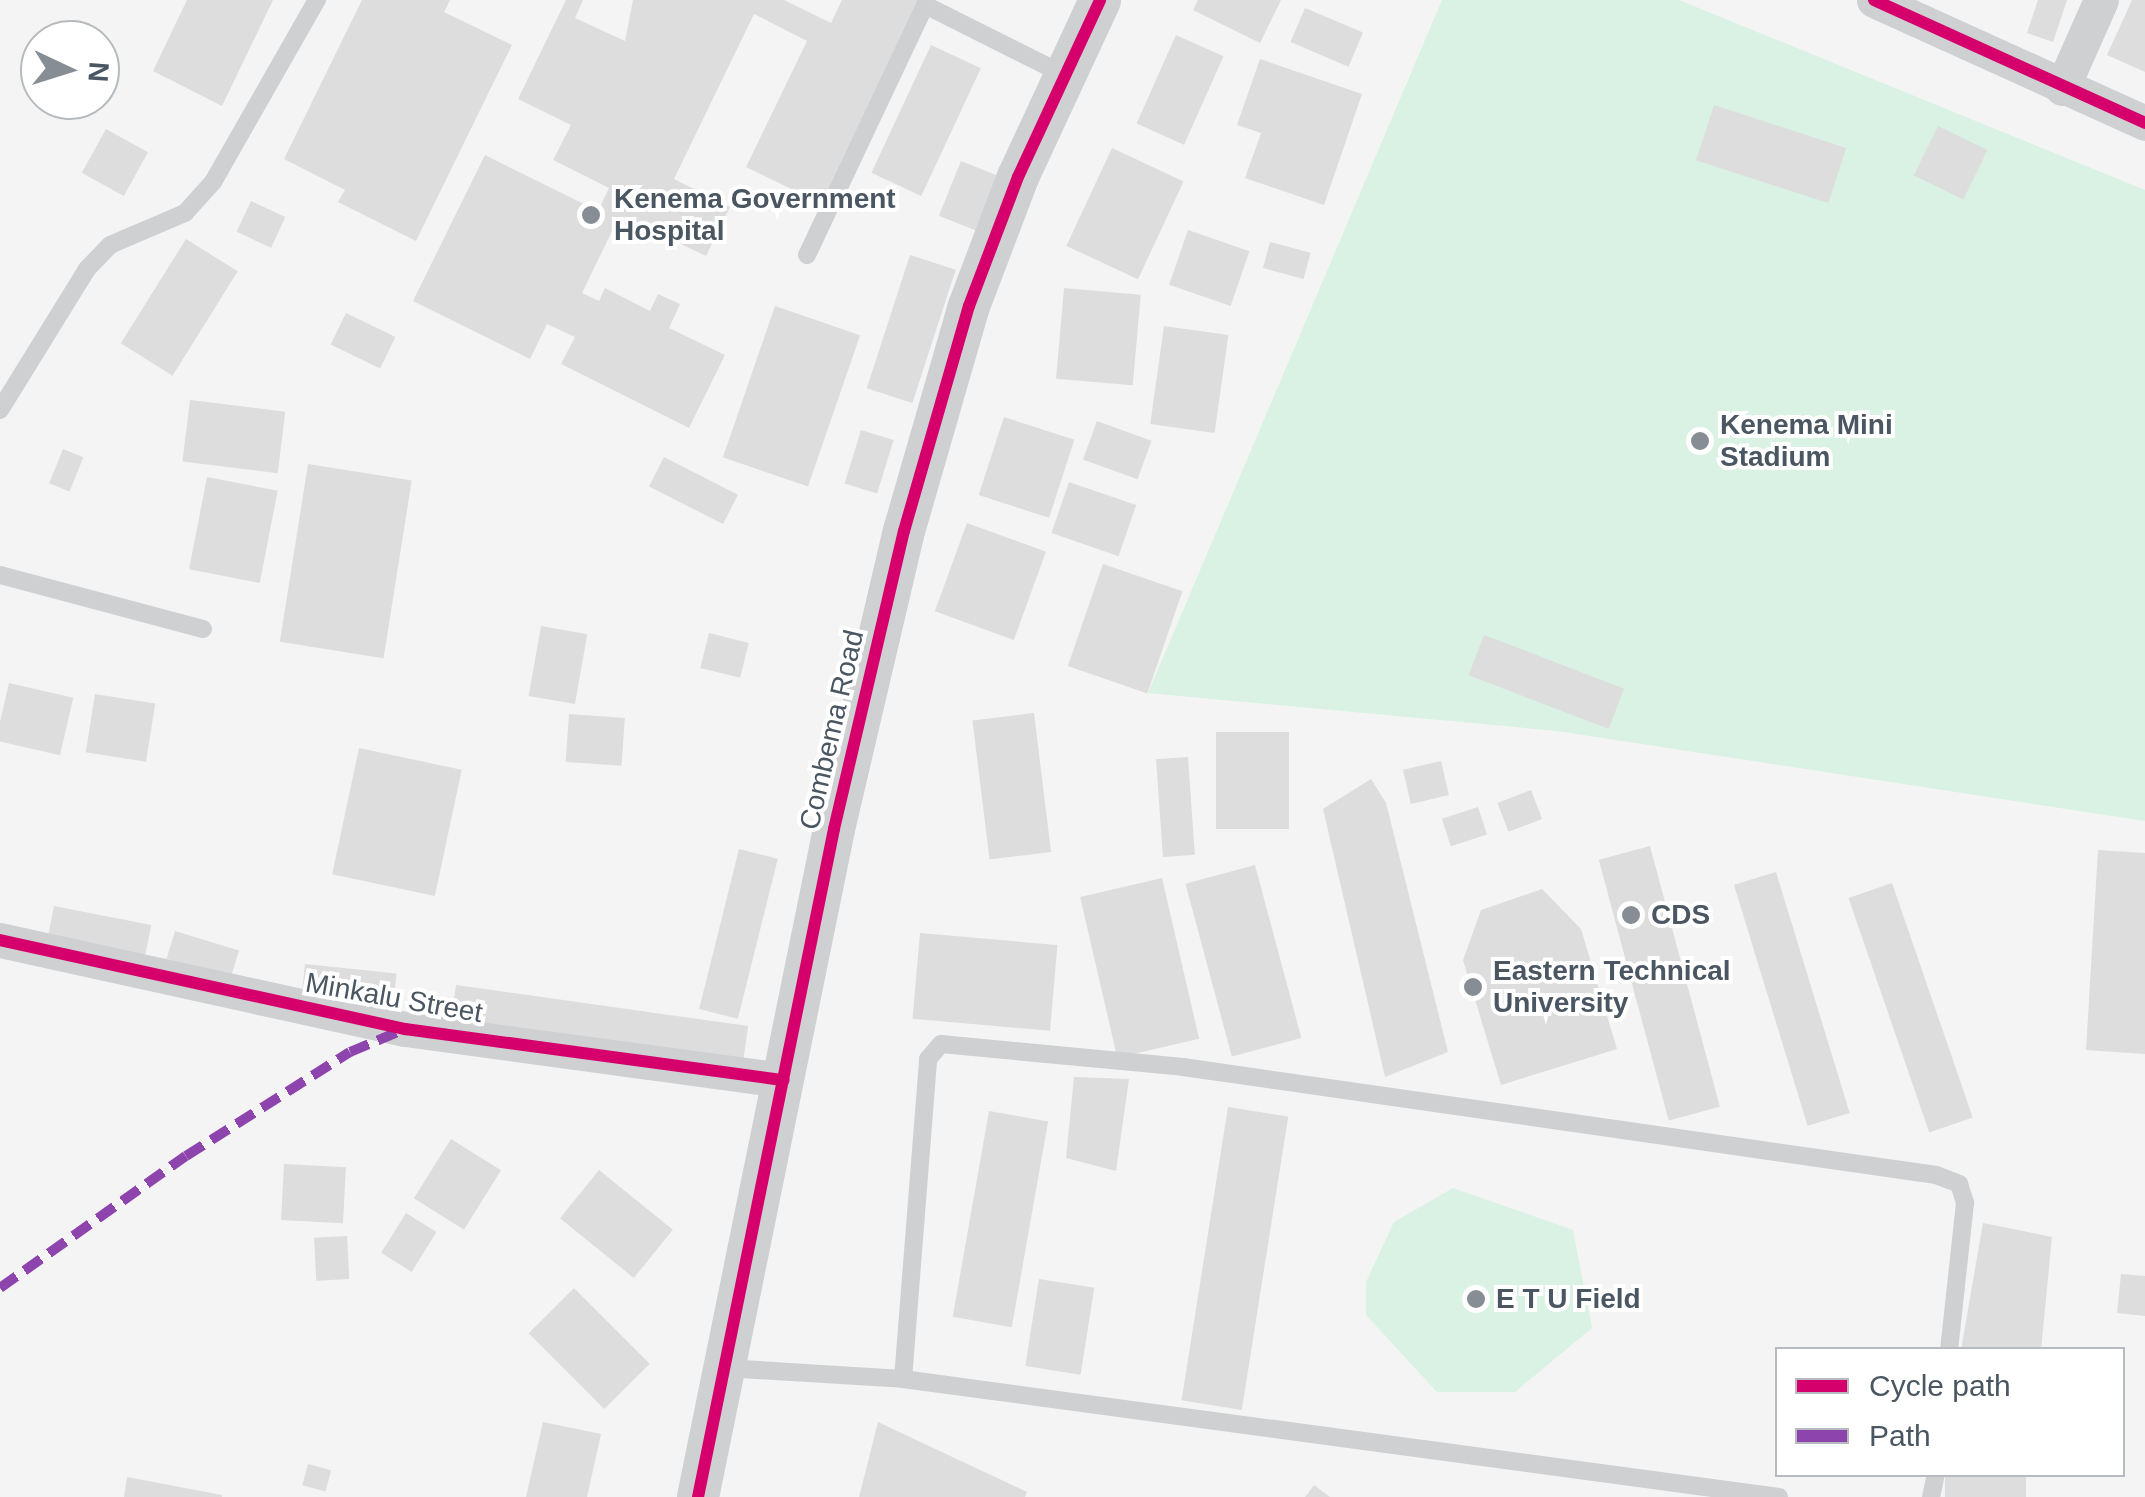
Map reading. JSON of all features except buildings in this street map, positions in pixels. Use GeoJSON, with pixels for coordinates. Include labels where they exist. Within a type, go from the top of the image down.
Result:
{"type":"FeatureCollection","features":[{"type":"Feature","properties":{"kind":"street","name":"Combema Road"},"geometry":{"type":"LineString","coordinates":[[698,1497],[904,531],[970,306],[1100,0]]}},
{"type":"Feature","properties":{"kind":"street"},"geometry":{"type":"LineString","coordinates":[[1874,0],[2145,123]]}},
{"type":"Feature","properties":{"kind":"street"},"geometry":{"type":"LineString","coordinates":[[2062,88],[2100,0]]}},
{"type":"Feature","properties":{"kind":"street","name":"Minkalu Street"},"geometry":{"type":"LineString","coordinates":[[0,940],[405,1029],[784,1080]]}},
{"type":"Feature","properties":{"kind":"lane"},"geometry":{"type":"LineString","coordinates":[[0,410],[87,269],[110,246],[185,212],[213,182],[317,0]]}},
{"type":"Feature","properties":{"kind":"lane"},"geometry":{"type":"LineString","coordinates":[[807,255],[925,6],[1066,76]]}},
{"type":"Feature","properties":{"kind":"lane"},"geometry":{"type":"LineString","coordinates":[[0,575],[203,629]]}},
{"type":"Feature","properties":{"kind":"lane"},"geometry":{"type":"LineString","coordinates":[[903,1379],[928,1058],[941,1044],[1183,1067],[1936,1175],[1959,1184],[1965,1203],[1949,1347]]}},
{"type":"Feature","properties":{"kind":"lane"},"geometry":{"type":"LineString","coordinates":[[725,1368],[903,1379],[1779,1497]]}},
{"type":"Feature","properties":{"kind":"green space","name":"Kenema Mini Stadium"},"geometry":{"type":"Polygon","coordinates":[[[1442,0],[1679,0],[2145,190],[2145,821],[1557,731],[1148,693],[1442,0]]]}},
{"type":"Feature","properties":{"kind":"green space","name":"E T U Field"},"geometry":{"type":"Polygon","coordinates":[[[1453,1188],[1573,1230],[1592,1328],[1515,1392],[1437,1392],[1366,1315],[1366,1282],[1394,1222],[1453,1188]]]}},
{"type":"Feature","properties":{"kind":"marked path"},"geometry":{"type":"LineString","coordinates":[[0,1288],[186,1156],[350,1052],[400,1031]]}},
{"type":"Feature","properties":{"kind":"cycle path"},"geometry":{"type":"LineString","coordinates":[[698,1497],[834,829],[904,531],[969,306],[1018,177],[1100,0]]}},
{"type":"Feature","properties":{"kind":"cycle path"},"geometry":{"type":"LineString","coordinates":[[1874,0],[2145,123]]}},
{"type":"Feature","properties":{"kind":"cycle path"},"geometry":{"type":"LineString","coordinates":[[0,940],[405,1029],[784,1080]]}},
{"type":"Feature","properties":{"kind":"place","name":"Kenema Government Hospital"},"geometry":{"type":"Point","coordinates":[591,215]}},
{"type":"Feature","properties":{"kind":"place","name":"Kenema Mini Stadium"},"geometry":{"type":"Point","coordinates":[1700,441]}},
{"type":"Feature","properties":{"kind":"place","name":"CDS"},"geometry":{"type":"Point","coordinates":[1631,915]}},
{"type":"Feature","properties":{"kind":"place","name":"Eastern Technical University"},"geometry":{"type":"Point","coordinates":[1473,987]}},
{"type":"Feature","properties":{"kind":"place","name":"E T U Field"},"geometry":{"type":"Point","coordinates":[1476,1299]}}]}
